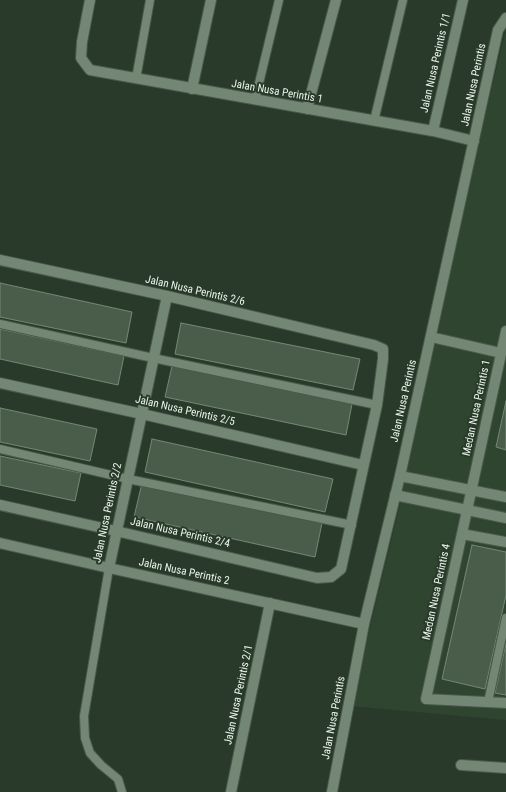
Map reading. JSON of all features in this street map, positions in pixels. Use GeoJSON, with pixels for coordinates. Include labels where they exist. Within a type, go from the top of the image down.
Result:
{"type":"FeatureCollection","features":[{"type":"Feature","properties":{"kind":"street","name":"Jalan Nusa Perintis 1"},"geometry":{"type":"LineString","coordinates":[[90,0],[82,42],[81,58],[90,70],[433,131],[474,141]]}},
{"type":"Feature","properties":{"kind":"street"},"geometry":{"type":"LineString","coordinates":[[192,89],[212,0]]}},
{"type":"Feature","properties":{"kind":"street"},"geometry":{"type":"LineString","coordinates":[[307,109],[336,0]]}},
{"type":"Feature","properties":{"kind":"street","name":"Jalan Nusa Perintis 1/1"},"geometry":{"type":"LineString","coordinates":[[433,131],[463,0]]}},
{"type":"Feature","properties":{"kind":"street","name":"Jalan Nusa Perintis"},"geometry":{"type":"LineString","coordinates":[[332,792],[364,624],[400,476],[498,30],[506,18]]}},
{"type":"Feature","properties":{"kind":"street","name":"Jalan Nusa Perintis 2/6"},"geometry":{"type":"LineString","coordinates":[[0,260],[167,296],[374,345],[383,349],[384,360],[377,405]]}},
{"type":"Feature","properties":{"kind":"street","name":"Jalan Nusa Perintis 2/2"},"geometry":{"type":"LineString","coordinates":[[109,568],[167,296]]}},
{"type":"Feature","properties":{"kind":"street","name":"Medan Nusa Perintis 1"},"geometry":{"type":"LineString","coordinates":[[472,490],[502,358],[506,331]]}},
{"type":"Feature","properties":{"kind":"street"},"geometry":{"type":"LineString","coordinates":[[431,337],[502,358]]}},
{"type":"Feature","properties":{"kind":"street","name":"Jalan Nusa Perintis 2/5"},"geometry":{"type":"LineString","coordinates":[[0,383],[142,414],[363,466]]}},
{"type":"Feature","properties":{"kind":"street"},"geometry":{"type":"LineString","coordinates":[[352,525],[363,466],[377,405]]}},
{"type":"Feature","properties":{"kind":"street"},"geometry":{"type":"LineString","coordinates":[[400,476],[506,497]]}},
{"type":"Feature","properties":{"kind":"street","name":"Medan Nusa Perintis 4"},"geometry":{"type":"LineString","coordinates":[[472,490],[426,699],[488,702]]}},
{"type":"Feature","properties":{"kind":"street"},"geometry":{"type":"LineString","coordinates":[[395,495],[506,518]]}},
{"type":"Feature","properties":{"kind":"street","name":"Jalan Nusa Perintis 2/4"},"geometry":{"type":"LineString","coordinates":[[0,505],[317,578],[331,577],[341,569],[352,525]]}},
{"type":"Feature","properties":{"kind":"street"},"geometry":{"type":"LineString","coordinates":[[462,534],[506,542]]}},
{"type":"Feature","properties":{"kind":"street","name":"Jalan Nusa Perintis 2"},"geometry":{"type":"LineString","coordinates":[[0,543],[364,624]]}},
{"type":"Feature","properties":{"kind":"street","name":"Jalan Nusa Perintis 2/1"},"geometry":{"type":"LineString","coordinates":[[231,792],[270,603]]}},
{"type":"Feature","properties":{"kind":"street"},"geometry":{"type":"LineString","coordinates":[[488,702],[506,703]]}},
{"type":"Feature","properties":{"kind":"street"},"geometry":{"type":"LineString","coordinates":[[461,765],[506,768]]}},
{"type":"Feature","properties":{"kind":"lane"},"geometry":{"type":"LineString","coordinates":[[136,79],[150,0]]}},
{"type":"Feature","properties":{"kind":"lane"},"geometry":{"type":"LineString","coordinates":[[255,100],[279,0]]}},
{"type":"Feature","properties":{"kind":"lane"},"geometry":{"type":"LineString","coordinates":[[374,121],[403,0]]}},
{"type":"Feature","properties":{"kind":"lane"},"geometry":{"type":"LineString","coordinates":[[0,324],[377,405]]}},
{"type":"Feature","properties":{"kind":"lane"},"geometry":{"type":"LineString","coordinates":[[0,449],[128,479],[352,525]]}},
{"type":"Feature","properties":{"kind":"lane","name":"Jalan Nusa Perintis 2/2"},"geometry":{"type":"LineString","coordinates":[[109,568],[84,716],[85,738],[90,753],[101,765],[118,779],[122,792]]}},
{"type":"Feature","properties":{"kind":"lane"},"geometry":{"type":"LineString","coordinates":[[488,702],[506,618]]}},
{"type":"Feature","properties":{"kind":"shaded area"},"geometry":{"type":"Polygon","coordinates":[[[506,30],[506,720],[351,706],[399,509],[455,240],[506,30]]]}},
{"type":"Feature","properties":{"kind":"building"},"geometry":{"type":"Polygon","coordinates":[[[0,283],[132,312],[126,343],[0,317],[0,283]]]}},
{"type":"Feature","properties":{"kind":"building"},"geometry":{"type":"Polygon","coordinates":[[[181,323],[360,359],[353,390],[175,354],[181,323]]]}},
{"type":"Feature","properties":{"kind":"building"},"geometry":{"type":"Polygon","coordinates":[[[0,329],[124,356],[118,385],[0,359],[0,329]]]}},
{"type":"Feature","properties":{"kind":"building"},"geometry":{"type":"Polygon","coordinates":[[[172,366],[352,404],[346,435],[165,397],[172,366]]]}},
{"type":"Feature","properties":{"kind":"building"},"geometry":{"type":"Polygon","coordinates":[[[506,401],[506,450],[496,447],[506,401]]]}},
{"type":"Feature","properties":{"kind":"building"},"geometry":{"type":"Polygon","coordinates":[[[0,408],[97,429],[90,461],[0,442],[0,408]]]}},
{"type":"Feature","properties":{"kind":"building"},"geometry":{"type":"Polygon","coordinates":[[[152,439],[333,479],[325,512],[145,472],[152,439]]]}},
{"type":"Feature","properties":{"kind":"building"},"geometry":{"type":"Polygon","coordinates":[[[0,456],[81,473],[75,501],[0,485],[0,456]]]}},
{"type":"Feature","properties":{"kind":"building"},"geometry":{"type":"Polygon","coordinates":[[[142,483],[322,523],[315,557],[134,517],[142,483]]]}},
{"type":"Feature","properties":{"kind":"building"},"geometry":{"type":"Polygon","coordinates":[[[472,545],[506,552],[506,595],[485,689],[442,679],[472,545]]]}},
{"type":"Feature","properties":{"kind":"building"},"geometry":{"type":"Polygon","coordinates":[[[506,643],[506,695],[495,693],[506,643]]]}}]}
